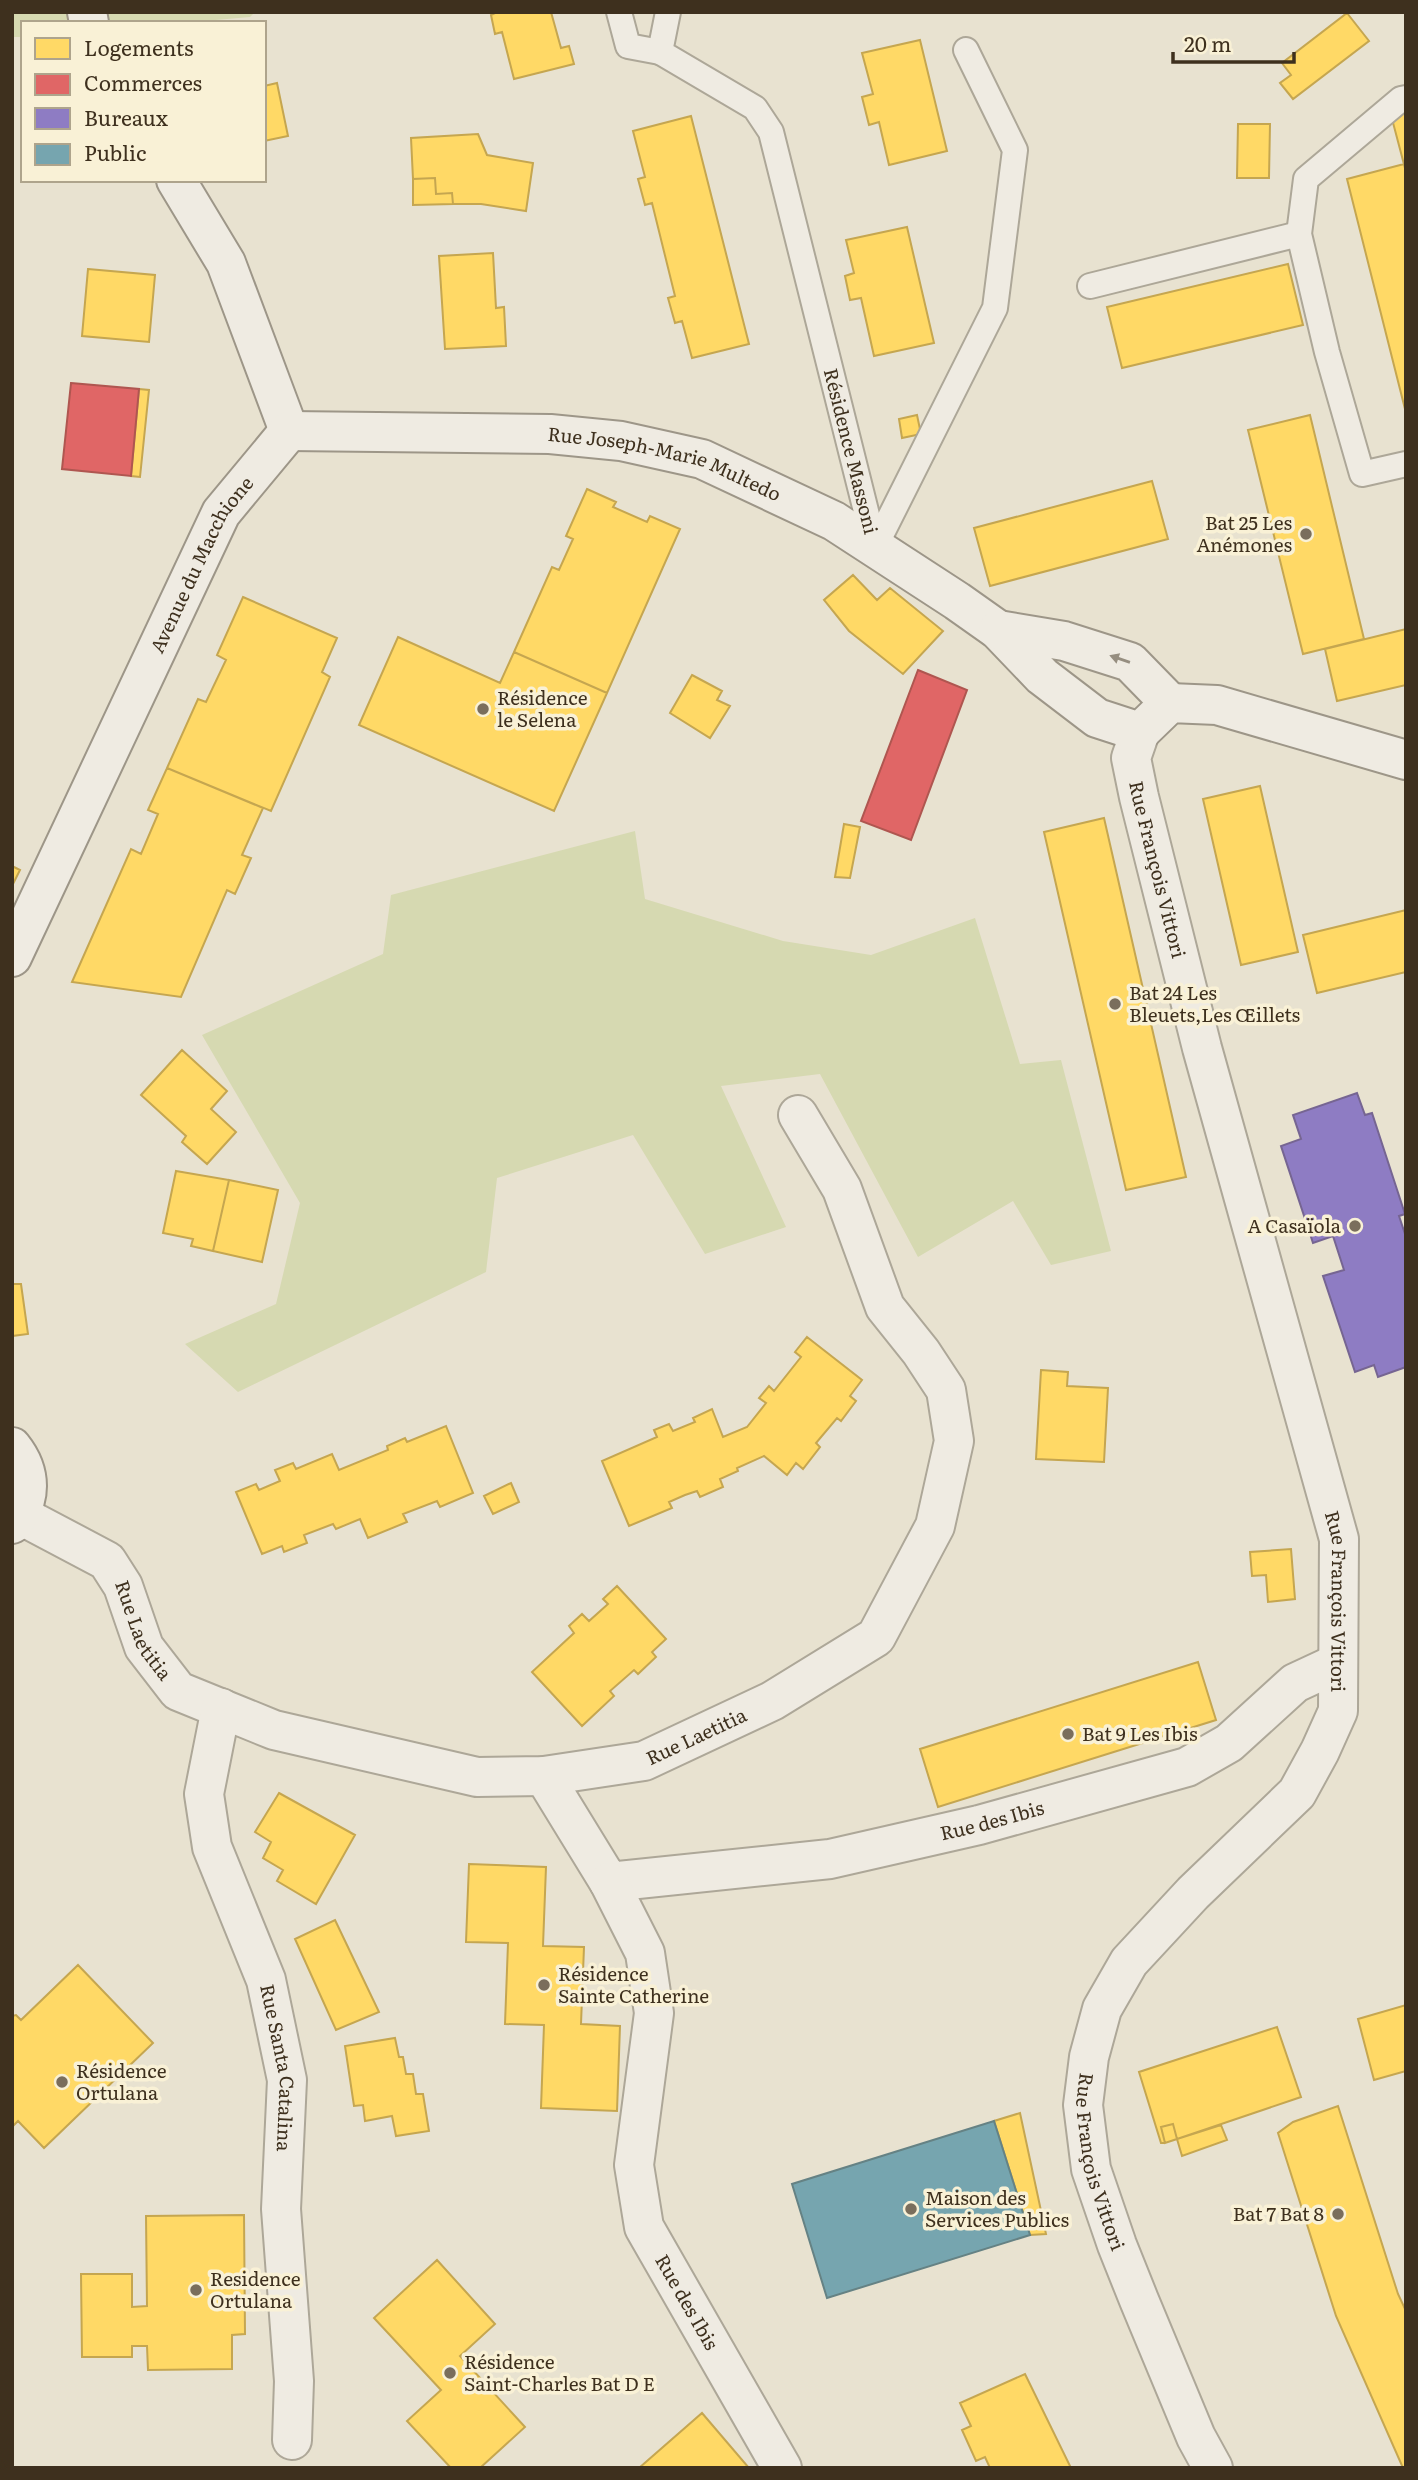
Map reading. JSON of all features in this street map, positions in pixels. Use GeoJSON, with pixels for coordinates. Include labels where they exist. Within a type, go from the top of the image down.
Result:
{"type":"FeatureCollection","features":[{"type":"Feature","properties":{"kind":"street"},"geometry":{"type":"LineString","coordinates":[[177,182],[226,263],[289,431]]}},
{"type":"Feature","properties":{"kind":"street","name":"Rue Joseph-Marie Multedo"},"geometry":{"type":"LineString","coordinates":[[289,431],[550,434],[621,441],[702,459],[834,521],[998,630],[1042,676],[1097,718],[1140,732]]}},
{"type":"Feature","properties":{"kind":"street","name":"Avenue du Macchione"},"geometry":{"type":"LineString","coordinates":[[12,957],[221,513],[289,431]]}},
{"type":"Feature","properties":{"kind":"street","name":"Rue Joseph-Marie Multedo"},"geometry":{"type":"LineString","coordinates":[[998,630],[1064,641],[1130,662],[1170,704]]}},
{"type":"Feature","properties":{"kind":"street"},"geometry":{"type":"LineString","coordinates":[[1140,732],[1170,704],[1217,705],[1406,760]]}},
{"type":"Feature","properties":{"kind":"street","name":"Rue François Vittori"},"geometry":{"type":"LineString","coordinates":[[1140,732],[1131,758],[1139,797],[1206,1061],[1339,1539],[1339,1711],[1297,1793],[1193,1893],[1129,1962],[1102,2010],[1089,2057],[1083,2105],[1091,2169],[1116,2245],[1196,2437],[1213,2468]]}},
{"type":"Feature","properties":{"kind":"street","name":"Rue Laetitia"},"geometry":{"type":"LineString","coordinates":[[16,1520],[107,1562],[123,1586],[144,1647],[178,1691],[274,1730],[477,1777],[544,1776],[644,1761],[772,1701],[876,1637],[935,1527],[954,1441],[946,1390],[886,1307],[842,1189],[798,1115]]}},
{"type":"Feature","properties":{"kind":"street"},"geometry":{"type":"LineString","coordinates":[[12,1447],[22,1459],[28,1477],[27,1496],[16,1520]]}},
{"type":"Feature","properties":{"kind":"street","name":"Rue des Ibis"},"geometry":{"type":"LineString","coordinates":[[608,1882],[830,1859],[979,1825],[1187,1768],[1229,1744],[1295,1683],[1338,1663]]}},
{"type":"Feature","properties":{"kind":"street","name":"Rue Santa Catalina"},"geometry":{"type":"LineString","coordinates":[[221,1708],[204,1794],[212,1847],[267,1980],[287,2080],[281,2209],[294,2381],[292,2440]]}},
{"type":"Feature","properties":{"kind":"street","name":"Rue des Ibis"},"geometry":{"type":"LineString","coordinates":[[544,1776],[608,1882],[645,1954],[654,2013],[634,2165],[644,2227],[782,2468]]}},
{"type":"Feature","properties":{"kind":"lane","name":"Résidence Massoni"},"geometry":{"type":"LineString","coordinates":[[619,12],[628,46],[660,52],[755,108],[771,132],[875,547]]}},
{"type":"Feature","properties":{"kind":"lane"},"geometry":{"type":"LineString","coordinates":[[660,52],[668,12]]}},
{"type":"Feature","properties":{"kind":"lane","name":"Résidence Massoni"},"geometry":{"type":"LineString","coordinates":[[875,547],[995,308],[1015,150],[966,50]]}},
{"type":"Feature","properties":{"kind":"lane"},"geometry":{"type":"LineString","coordinates":[[1406,98],[1401,99],[1306,178],[1299,234],[1327,352],[1362,474],[1406,464]]}},
{"type":"Feature","properties":{"kind":"lane"},"geometry":{"type":"LineString","coordinates":[[1090,286],[1299,234]]}},
{"type":"Feature","properties":{"kind":"green space"},"geometry":{"type":"Polygon","coordinates":[[[12,12],[255,12],[250,17],[204,21],[21,21],[21,37],[12,37],[12,12]]]}},
{"type":"Feature","properties":{"kind":"green space"},"geometry":{"type":"Polygon","coordinates":[[[635,831],[645,899],[783,941],[871,955],[975,918],[1020,1064],[1061,1060],[1111,1251],[1051,1265],[1013,1201],[918,1257],[820,1074],[721,1086],[786,1227],[705,1254],[633,1135],[497,1178],[486,1272],[238,1392],[185,1344],[276,1304],[300,1203],[202,1035],[383,954],[391,895],[635,831]]]}},
{"type":"Feature","properties":{"kind":"building: Logements"},"geometry":{"type":"Polygon","coordinates":[[[497,12],[551,12],[561,48],[569,46],[574,64],[514,79],[502,32],[495,34],[491,15],[497,12]]]}},
{"type":"Feature","properties":{"kind":"building: Logements"},"geometry":{"type":"Polygon","coordinates":[[[1347,13],[1369,41],[1293,99],[1280,83],[1291,75],[1282,63],[1347,13]]]}},
{"type":"Feature","properties":{"kind":"building: Logements"},"geometry":{"type":"Polygon","coordinates":[[[920,40],[947,151],[889,165],[879,122],[869,125],[862,97],[873,94],[862,53],[920,40]]]}},
{"type":"Feature","properties":{"kind":"building: Logements"},"geometry":{"type":"Polygon","coordinates":[[[277,83],[288,136],[266,141],[266,86],[277,83]]]}},
{"type":"Feature","properties":{"kind":"building: Logements"},"geometry":{"type":"Polygon","coordinates":[[[1406,111],[1406,172],[1391,115],[1406,111]]]}},
{"type":"Feature","properties":{"kind":"building: Logements"},"geometry":{"type":"Polygon","coordinates":[[[691,116],[749,344],[692,358],[682,321],[675,323],[668,298],[675,296],[652,203],[645,205],[638,179],[645,177],[633,131],[691,116]]]}},
{"type":"Feature","properties":{"kind":"building: Logements"},"geometry":{"type":"Polygon","coordinates":[[[1238,124],[1270,124],[1269,178],[1237,178],[1238,124]]]}},
{"type":"Feature","properties":{"kind":"building: Logements"},"geometry":{"type":"Polygon","coordinates":[[[478,134],[487,155],[533,163],[526,211],[481,204],[453,204],[452,193],[436,194],[435,178],[413,179],[411,138],[478,134]]]}},
{"type":"Feature","properties":{"kind":"building: Logements"},"geometry":{"type":"Polygon","coordinates":[[[1404,164],[1406,172],[1406,413],[1347,179],[1404,164]]]}},
{"type":"Feature","properties":{"kind":"building: Logements"},"geometry":{"type":"Polygon","coordinates":[[[435,178],[436,194],[452,193],[453,204],[413,205],[413,179],[435,178]]]}},
{"type":"Feature","properties":{"kind":"building: Logements"},"geometry":{"type":"Polygon","coordinates":[[[907,227],[934,343],[874,356],[861,298],[850,300],[845,276],[854,273],[846,240],[907,227]]]}},
{"type":"Feature","properties":{"kind":"building: Logements"},"geometry":{"type":"Polygon","coordinates":[[[493,253],[496,308],[504,307],[506,346],[445,349],[439,256],[493,253]]]}},
{"type":"Feature","properties":{"kind":"building: Logements"},"geometry":{"type":"Polygon","coordinates":[[[1288,264],[1303,325],[1122,368],[1107,307],[1288,264]]]}},
{"type":"Feature","properties":{"kind":"building: Logements"},"geometry":{"type":"Polygon","coordinates":[[[88,269],[155,275],[149,342],[82,336],[88,269]]]}},
{"type":"Feature","properties":{"kind":"building: Logements"},"geometry":{"type":"Polygon","coordinates":[[[139,389],[149,390],[140,477],[131,476],[139,389]]]}},
{"type":"Feature","properties":{"kind":"building: Logements"},"geometry":{"type":"Polygon","coordinates":[[[917,415],[921,434],[902,438],[899,419],[917,415]]]}},
{"type":"Feature","properties":{"kind":"building: Logements","name":"Bat 25 Les Anémones"},"geometry":{"type":"Polygon","coordinates":[[[1310,415],[1364,639],[1303,654],[1248,430],[1310,415]]]}},
{"type":"Feature","properties":{"kind":"building: Logements"},"geometry":{"type":"Polygon","coordinates":[[[1152,481],[1168,539],[990,586],[974,528],[1152,481]]]}},
{"type":"Feature","properties":{"kind":"building: Logements","name":"Résidence le Selena"},"geometry":{"type":"Polygon","coordinates":[[[587,489],[616,502],[613,507],[647,522],[650,516],[680,529],[607,693],[514,652],[552,567],[559,570],[573,539],[566,536],[587,489]]]}},
{"type":"Feature","properties":{"kind":"building: Logements"},"geometry":{"type":"Polygon","coordinates":[[[853,575],[877,600],[890,588],[943,631],[903,674],[849,631],[824,600],[853,575]]]}},
{"type":"Feature","properties":{"kind":"building: Logements"},"geometry":{"type":"Polygon","coordinates":[[[243,597],[337,638],[322,672],[330,677],[271,811],[167,768],[198,699],[206,702],[226,660],[217,655],[243,597]]]}},
{"type":"Feature","properties":{"kind":"building: Logements"},"geometry":{"type":"Polygon","coordinates":[[[1406,629],[1406,685],[1337,701],[1325,649],[1406,629]]]}},
{"type":"Feature","properties":{"kind":"building: Logements","name":"Résidence le Selena"},"geometry":{"type":"Polygon","coordinates":[[[398,637],[500,683],[514,652],[607,693],[554,811],[359,725],[398,637]]]}},
{"type":"Feature","properties":{"kind":"building: Logements"},"geometry":{"type":"Polygon","coordinates":[[[692,675],[722,691],[717,700],[730,706],[710,738],[670,713],[692,675]]]}},
{"type":"Feature","properties":{"kind":"building: Logements"},"geometry":{"type":"Polygon","coordinates":[[[167,768],[263,808],[242,855],[251,858],[235,894],[227,890],[181,997],[72,982],[131,849],[141,854],[158,814],[148,810],[167,768]]]}},
{"type":"Feature","properties":{"kind":"building: Logements"},"geometry":{"type":"Polygon","coordinates":[[[1260,786],[1298,952],[1241,965],[1203,799],[1260,786]]]}},
{"type":"Feature","properties":{"kind":"building: Logements","name":"Bat 24 Les Bleuets,Les Œillets"},"geometry":{"type":"Polygon","coordinates":[[[1104,818],[1186,1177],[1126,1190],[1044,832],[1104,818]]]}},
{"type":"Feature","properties":{"kind":"building: Logements"},"geometry":{"type":"Polygon","coordinates":[[[844,824],[860,827],[850,878],[835,877],[844,824]]]}},
{"type":"Feature","properties":{"kind":"building: Logements"},"geometry":{"type":"Polygon","coordinates":[[[12,866],[20,870],[12,886],[12,866]]]}},
{"type":"Feature","properties":{"kind":"building: Logements"},"geometry":{"type":"Polygon","coordinates":[[[1406,910],[1406,972],[1317,993],[1303,935],[1406,910]]]}},
{"type":"Feature","properties":{"kind":"building: Logements"},"geometry":{"type":"Polygon","coordinates":[[[182,1050],[227,1091],[211,1109],[236,1132],[207,1164],[182,1142],[186,1136],[141,1095],[182,1050]]]}},
{"type":"Feature","properties":{"kind":"building: Logements"},"geometry":{"type":"Polygon","coordinates":[[[176,1171],[229,1180],[213,1251],[191,1246],[193,1239],[163,1233],[176,1171]]]}},
{"type":"Feature","properties":{"kind":"building: Logements"},"geometry":{"type":"Polygon","coordinates":[[[229,1180],[278,1190],[262,1262],[213,1251],[229,1180]]]}},
{"type":"Feature","properties":{"kind":"building: Logements"},"geometry":{"type":"Polygon","coordinates":[[[12,1284],[21,1284],[28,1334],[12,1336],[12,1284]]]}},
{"type":"Feature","properties":{"kind":"building: Logements"},"geometry":{"type":"Polygon","coordinates":[[[807,1337],[862,1380],[850,1396],[856,1401],[841,1421],[837,1418],[816,1443],[820,1447],[803,1469],[796,1463],[787,1475],[764,1456],[720,1479],[723,1487],[700,1497],[697,1491],[685,1495],[669,1502],[672,1508],[629,1526],[602,1461],[657,1437],[654,1430],[669,1424],[673,1431],[695,1422],[693,1418],[712,1409],[723,1437],[747,1427],[766,1403],[759,1398],[769,1386],[774,1391],[801,1357],[795,1352],[807,1337]]]}},
{"type":"Feature","properties":{"kind":"building: Logements"},"geometry":{"type":"Polygon","coordinates":[[[1041,1370],[1068,1372],[1067,1386],[1108,1388],[1104,1462],[1036,1459],[1041,1370]]]}},
{"type":"Feature","properties":{"kind":"building: Logements"},"geometry":{"type":"Polygon","coordinates":[[[446,1426],[473,1493],[440,1507],[437,1501],[403,1514],[407,1522],[368,1538],[360,1519],[336,1529],[333,1524],[304,1535],[307,1543],[284,1552],[282,1546],[262,1554],[236,1492],[256,1484],[259,1490],[280,1481],[275,1470],[293,1463],[296,1469],[332,1454],[339,1470],[388,1450],[387,1446],[405,1438],[407,1442],[446,1426]]]}},
{"type":"Feature","properties":{"kind":"building: Logements"},"geometry":{"type":"Polygon","coordinates":[[[511,1483],[519,1502],[493,1514],[484,1496],[511,1483]]]}},
{"type":"Feature","properties":{"kind":"building: Logements"},"geometry":{"type":"Polygon","coordinates":[[[1291,1549],[1295,1599],[1268,1602],[1266,1575],[1252,1576],[1250,1552],[1291,1549]]]}},
{"type":"Feature","properties":{"kind":"building: Logements"},"geometry":{"type":"Polygon","coordinates":[[[617,1586],[666,1639],[652,1652],[656,1657],[638,1674],[634,1670],[610,1691],[614,1696],[582,1726],[532,1672],[574,1633],[569,1626],[582,1614],[589,1621],[608,1604],[603,1599],[617,1586]]]}},
{"type":"Feature","properties":{"kind":"building: Logements","name":"Bat 9 Les Ibis"},"geometry":{"type":"Polygon","coordinates":[[[1198,1662],[1216,1720],[938,1807],[920,1749],[1198,1662]]]}},
{"type":"Feature","properties":{"kind":"building: Logements"},"geometry":{"type":"Polygon","coordinates":[[[279,1793],[355,1835],[316,1904],[277,1881],[283,1870],[263,1858],[271,1842],[255,1832],[279,1793]]]}},
{"type":"Feature","properties":{"kind":"building: Logements","name":"Résidence Sainte Catherine"},"geometry":{"type":"Polygon","coordinates":[[[469,1864],[546,1867],[543,1946],[584,1947],[581,2024],[620,2026],[617,2111],[541,2108],[544,2025],[505,2024],[508,1943],[466,1942],[469,1864]]]}},
{"type":"Feature","properties":{"kind":"building: Logements"},"geometry":{"type":"Polygon","coordinates":[[[335,1920],[379,2012],[336,2030],[295,1939],[335,1920]]]}},
{"type":"Feature","properties":{"kind":"building: Logements","name":"Résidence Ortulana"},"geometry":{"type":"Polygon","coordinates":[[[78,1965],[153,2043],[44,2148],[18,2121],[12,2127],[12,2016],[16,2015],[21,2020],[78,1965]]]}},
{"type":"Feature","properties":{"kind":"building: Logements"},"geometry":{"type":"Polygon","coordinates":[[[1406,2005],[1406,2071],[1374,2080],[1358,2019],[1406,2005]]]}},
{"type":"Feature","properties":{"kind":"building: Logements"},"geometry":{"type":"Polygon","coordinates":[[[1277,2027],[1301,2097],[1177,2139],[1173,2124],[1161,2127],[1165,2143],[1161,2143],[1139,2072],[1277,2027]]]}},
{"type":"Feature","properties":{"kind":"building: Logements"},"geometry":{"type":"Polygon","coordinates":[[[395,2038],[406,2074],[413,2074],[416,2094],[423,2094],[429,2131],[396,2136],[392,2116],[365,2121],[363,2105],[354,2106],[345,2046],[395,2038]]]}},
{"type":"Feature","properties":{"kind":"building: Logements","name":"Bat 7 Bat 8"},"geometry":{"type":"Polygon","coordinates":[[[1338,2106],[1398,2294],[1406,2311],[1406,2468],[1403,2468],[1336,2316],[1278,2133],[1293,2122],[1338,2106]]]}},
{"type":"Feature","properties":{"kind":"building: Logements"},"geometry":{"type":"Polygon","coordinates":[[[1020,2113],[1046,2234],[1030,2235],[994,2121],[1020,2113]]]}},
{"type":"Feature","properties":{"kind":"building: Logements"},"geometry":{"type":"Polygon","coordinates":[[[1173,2124],[1177,2139],[1165,2143],[1161,2127],[1173,2124]]]}},
{"type":"Feature","properties":{"kind":"building: Logements"},"geometry":{"type":"Polygon","coordinates":[[[1221,2125],[1227,2140],[1182,2156],[1177,2139],[1221,2125]]]}},
{"type":"Feature","properties":{"kind":"building: Logements","name":"Residence Ortulana"},"geometry":{"type":"Polygon","coordinates":[[[244,2215],[245,2334],[232,2335],[232,2369],[148,2370],[147,2346],[132,2346],[132,2357],[82,2357],[81,2274],[132,2274],[132,2307],[147,2306],[146,2216],[244,2215]]]}},
{"type":"Feature","properties":{"kind":"building: Logements","name":"Résidence Saint-Charles Bat D E"},"geometry":{"type":"Polygon","coordinates":[[[437,2260],[495,2324],[460,2356],[525,2427],[480,2468],[451,2468],[407,2421],[441,2390],[374,2318],[437,2260]]]}},
{"type":"Feature","properties":{"kind":"building: Logements"},"geometry":{"type":"Polygon","coordinates":[[[1025,2374],[1071,2468],[990,2468],[985,2457],[976,2461],[962,2430],[971,2426],[960,2403],[1025,2374]]]}},
{"type":"Feature","properties":{"kind":"building: Logements"},"geometry":{"type":"Polygon","coordinates":[[[702,2413],[749,2468],[639,2468],[702,2413]]]}},
{"type":"Feature","properties":{"kind":"building: Commerces"},"geometry":{"type":"Polygon","coordinates":[[[71,383],[139,389],[131,476],[62,469],[71,383]]]}},
{"type":"Feature","properties":{"kind":"building: Commerces"},"geometry":{"type":"Polygon","coordinates":[[[918,670],[967,690],[911,840],[861,821],[918,670]]]}},
{"type":"Feature","properties":{"kind":"building: Bureaux","name":"A Casaïola"},"geometry":{"type":"Polygon","coordinates":[[[1357,1093],[1365,1115],[1372,1113],[1405,1214],[1399,1216],[1406,1237],[1406,1367],[1378,1377],[1374,1365],[1355,1372],[1323,1276],[1344,1270],[1333,1236],[1313,1243],[1281,1146],[1301,1139],[1293,1115],[1357,1093]]]}},
{"type":"Feature","properties":{"kind":"building: Public","name":"Maison des Services Publics"},"geometry":{"type":"Polygon","coordinates":[[[994,2121],[1030,2235],[827,2298],[792,2184],[994,2121]]]}},
{"type":"Feature","properties":{"kind":"place","name":"Bat 25 Les Anémones"},"geometry":{"type":"Point","coordinates":[1306,534]}},
{"type":"Feature","properties":{"kind":"place","name":"Résidence le Selena"},"geometry":{"type":"Point","coordinates":[483,709]}},
{"type":"Feature","properties":{"kind":"place","name":"Bat 24 Les Bleuets,Les Œillets"},"geometry":{"type":"Point","coordinates":[1115,1004]}},
{"type":"Feature","properties":{"kind":"place","name":"A Casaïola"},"geometry":{"type":"Point","coordinates":[1355,1226]}},
{"type":"Feature","properties":{"kind":"place","name":"Bat 9 Les Ibis"},"geometry":{"type":"Point","coordinates":[1068,1734]}},
{"type":"Feature","properties":{"kind":"place","name":"Résidence Sainte Catherine"},"geometry":{"type":"Point","coordinates":[544,1985]}},
{"type":"Feature","properties":{"kind":"place","name":"Résidence Ortulana"},"geometry":{"type":"Point","coordinates":[62,2082]}},
{"type":"Feature","properties":{"kind":"place","name":"Maison des Services Publics"},"geometry":{"type":"Point","coordinates":[911,2209]}},
{"type":"Feature","properties":{"kind":"place","name":"Bat 7 Bat 8"},"geometry":{"type":"Point","coordinates":[1338,2214]}},
{"type":"Feature","properties":{"kind":"place","name":"Residence Ortulana"},"geometry":{"type":"Point","coordinates":[196,2290]}},
{"type":"Feature","properties":{"kind":"place","name":"Résidence Saint-Charles Bat D E"},"geometry":{"type":"Point","coordinates":[450,2373]}}]}
